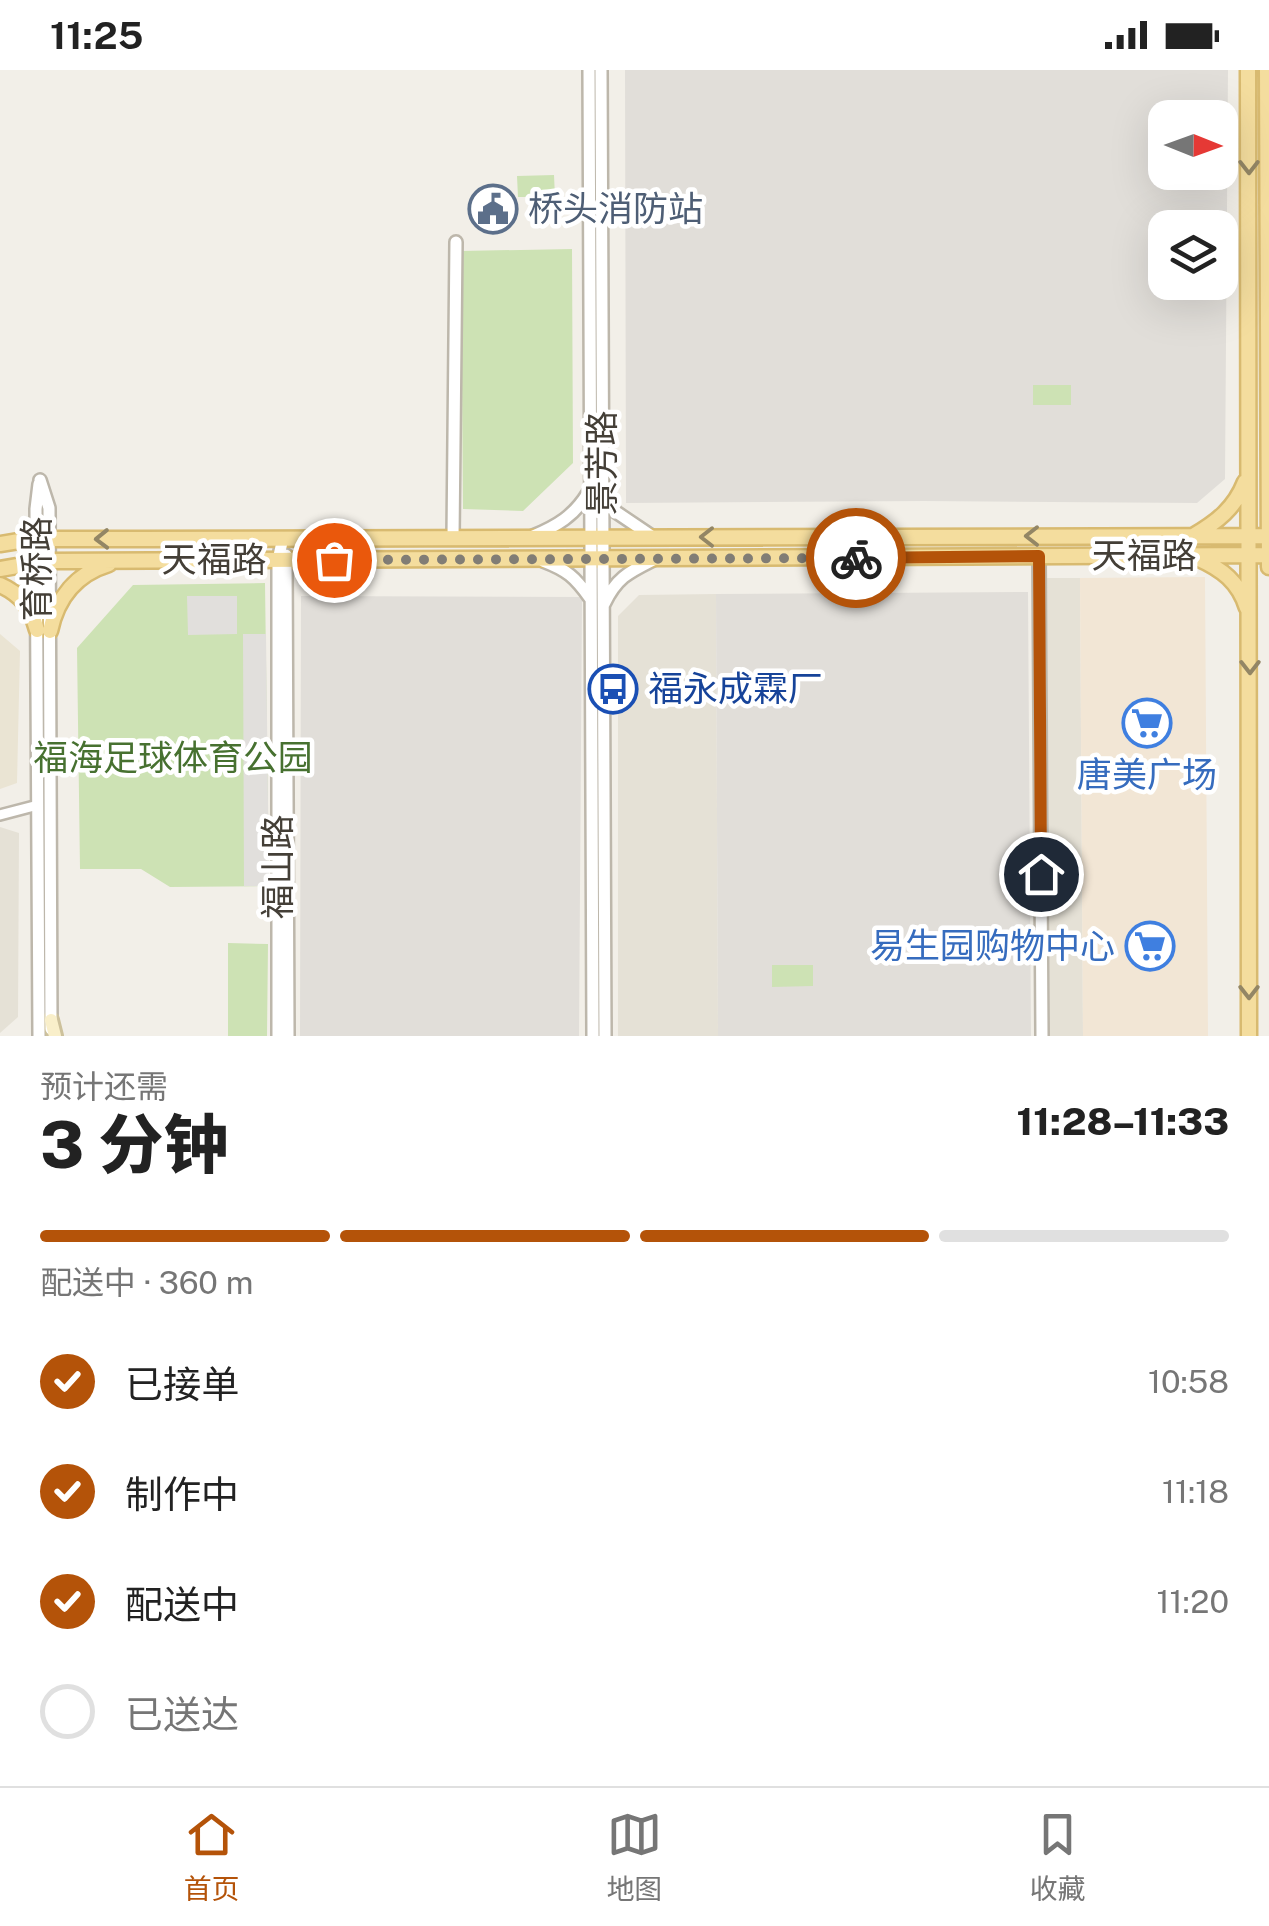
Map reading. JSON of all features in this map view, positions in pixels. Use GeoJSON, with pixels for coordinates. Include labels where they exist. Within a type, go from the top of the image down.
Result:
{"type":"FeatureCollection","features":[{"type":"Feature","properties":{"kind":"main road"},"geometry":{"type":"LineString","coordinates":[[1248,70],[1249,1036]]}},
{"type":"Feature","properties":{"kind":"main road"},"geometry":{"type":"LineString","coordinates":[[1267,70],[1269,566]]}},
{"type":"Feature","properties":{"kind":"main road"},"geometry":{"type":"LineString","coordinates":[[1193,536],[1228,512],[1248,476]]}},
{"type":"Feature","properties":{"kind":"main road","name":"天福路"},"geometry":{"type":"LineString","coordinates":[[0,544],[42,540],[282,538],[1269,536]]}},
{"type":"Feature","properties":{"kind":"main road","name":"天福路"},"geometry":{"type":"LineString","coordinates":[[0,569],[43,562],[128,560],[1269,555]]}},
{"type":"Feature","properties":{"kind":"main road"},"geometry":{"type":"LineString","coordinates":[[1192,556],[1230,577],[1250,616]]}},
{"type":"Feature","properties":{"kind":"main road"},"geometry":{"type":"LineString","coordinates":[[0,585],[16,593],[43,630],[58,602],[81,578],[96,568],[128,560]]}},
{"type":"Feature","properties":{"kind":"main road"},"geometry":{"type":"LineString","coordinates":[[51,1020],[53,1036]]}},
{"type":"Feature","properties":{"kind":"street","name":"景芳路"},"geometry":{"type":"LineString","coordinates":[[589,70],[596,489]]}},
{"type":"Feature","properties":{"kind":"street","name":"景芳路"},"geometry":{"type":"LineString","coordinates":[[601,70],[596,559],[602,608],[604,1036]]}},
{"type":"Feature","properties":{"kind":"street"},"geometry":{"type":"LineString","coordinates":[[453,537],[456,242]]}},
{"type":"Feature","properties":{"kind":"street"},"geometry":{"type":"LineString","coordinates":[[530,537],[563,522],[596,489],[616,512],[653,537]]}},
{"type":"Feature","properties":{"kind":"street","name":"福山路"},"geometry":{"type":"LineString","coordinates":[[278,1036],[282,538]]}},
{"type":"Feature","properties":{"kind":"street","name":"育桥路"},"geometry":{"type":"LineString","coordinates":[[38,1036],[42,540]]}},
{"type":"Feature","properties":{"kind":"street"},"geometry":{"type":"LineString","coordinates":[[1039,556],[1042,1036]]}},
{"type":"Feature","properties":{"kind":"street"},"geometry":{"type":"LineString","coordinates":[[539,559],[575,578],[590,598]]}},
{"type":"Feature","properties":{"kind":"street","name":"景芳路"},"geometry":{"type":"LineString","coordinates":[[593,1036],[590,598],[596,559]]}},
{"type":"Feature","properties":{"kind":"street"},"geometry":{"type":"LineString","coordinates":[[602,608],[612,587],[625,574],[655,559]]}},
{"type":"Feature","properties":{"kind":"street","name":"福山路"},"geometry":{"type":"LineString","coordinates":[[282,560],[288,1036]]}},
{"type":"Feature","properties":{"kind":"street","name":"育桥路"},"geometry":{"type":"LineString","coordinates":[[43,630],[51,1020]]}},
{"type":"Feature","properties":{"kind":"street"},"geometry":{"type":"LineString","coordinates":[[0,815],[38,805]]}},
{"type":"Feature","properties":{"kind":"shaded area"},"geometry":{"type":"Polygon","coordinates":[[[625,70],[1228,70],[1228,100],[1148,100],[1148,190],[1227,190],[1227,210],[1148,210],[1148,300],[1226,300],[1225,479],[1197,503],[626,503],[625,70]]]}},
{"type":"Feature","properties":{"kind":"shaded area"},"geometry":{"type":"Polygon","coordinates":[[[1205,577],[1208,1036],[1083,1036],[1080,578],[1205,577]]]}},
{"type":"Feature","properties":{"kind":"shaded area"},"geometry":{"type":"Polygon","coordinates":[[[1047,578],[1080,578],[1083,1036],[1050,1036],[1047,578]]]}},
{"type":"Feature","properties":{"kind":"shaded area"},"geometry":{"type":"Polygon","coordinates":[[[1028,592],[1031,1036],[718,1036],[716,594],[1028,592]]]}},
{"type":"Feature","properties":{"kind":"shaded area"},"geometry":{"type":"Polygon","coordinates":[[[716,594],[718,1036],[618,1036],[618,616],[639,595],[716,594]]]}},
{"type":"Feature","properties":{"kind":"shaded area"},"geometry":{"type":"Polygon","coordinates":[[[187,596],[237,596],[237,634],[188,635],[187,596]]]}},
{"type":"Feature","properties":{"kind":"shaded area"},"geometry":{"type":"Polygon","coordinates":[[[301,596],[582,597],[579,1036],[300,1036],[301,596]]]}},
{"type":"Feature","properties":{"kind":"shaded area"},"geometry":{"type":"Polygon","coordinates":[[[0,634],[20,651],[17,783],[0,789],[0,634]]]}},
{"type":"Feature","properties":{"kind":"shaded area"},"geometry":{"type":"Polygon","coordinates":[[[243,634],[266,634],[269,886],[244,886],[243,634]]]}},
{"type":"Feature","properties":{"kind":"shaded area"},"geometry":{"type":"Polygon","coordinates":[[[0,827],[19,833],[18,1017],[0,1033],[0,827]]]}},
{"type":"Feature","properties":{"kind":"green space"},"geometry":{"type":"Polygon","coordinates":[[[554,175],[555,197],[518,197],[517,176],[554,175]]]}},
{"type":"Feature","properties":{"kind":"green space"},"geometry":{"type":"Polygon","coordinates":[[[572,249],[573,463],[523,511],[463,509],[461,251],[572,249]]]}},
{"type":"Feature","properties":{"kind":"green space"},"geometry":{"type":"Polygon","coordinates":[[[1033,385],[1071,385],[1071,405],[1033,405],[1033,385]]]}},
{"type":"Feature","properties":{"kind":"green space","name":"福海足球体育公园"},"geometry":{"type":"Polygon","coordinates":[[[265,583],[269,886],[170,887],[141,869],[80,869],[77,648],[133,585],[265,583]]]}},
{"type":"Feature","properties":{"kind":"green space"},"geometry":{"type":"Polygon","coordinates":[[[228,943],[268,944],[267,1036],[228,1036],[228,943]]]}},
{"type":"Feature","properties":{"kind":"green space"},"geometry":{"type":"Polygon","coordinates":[[[772,965],[813,965],[813,986],[772,987],[772,965]]]}},
{"type":"Feature","properties":{"kind":"way so far"},"geometry":{"type":"LineString","coordinates":[[334,560],[856,558]]}},
{"type":"Feature","properties":{"kind":"place","name":"桥头消防站"},"geometry":{"type":"Point","coordinates":[493,209]}},
{"type":"Feature","properties":{"kind":"place","name":"福永成霖厂"},"geometry":{"type":"Point","coordinates":[613,689]}},
{"type":"Feature","properties":{"kind":"place","name":"唐美广场"},"geometry":{"type":"Point","coordinates":[1147,723]}},
{"type":"Feature","properties":{"kind":"place","name":"易生园购物中心"},"geometry":{"type":"Point","coordinates":[1150,946]}},
{"type":"Feature","properties":{"kind":"route"},"geometry":{"type":"LineString","coordinates":[[856,558],[1039,556],[1041,874]]}}]}
